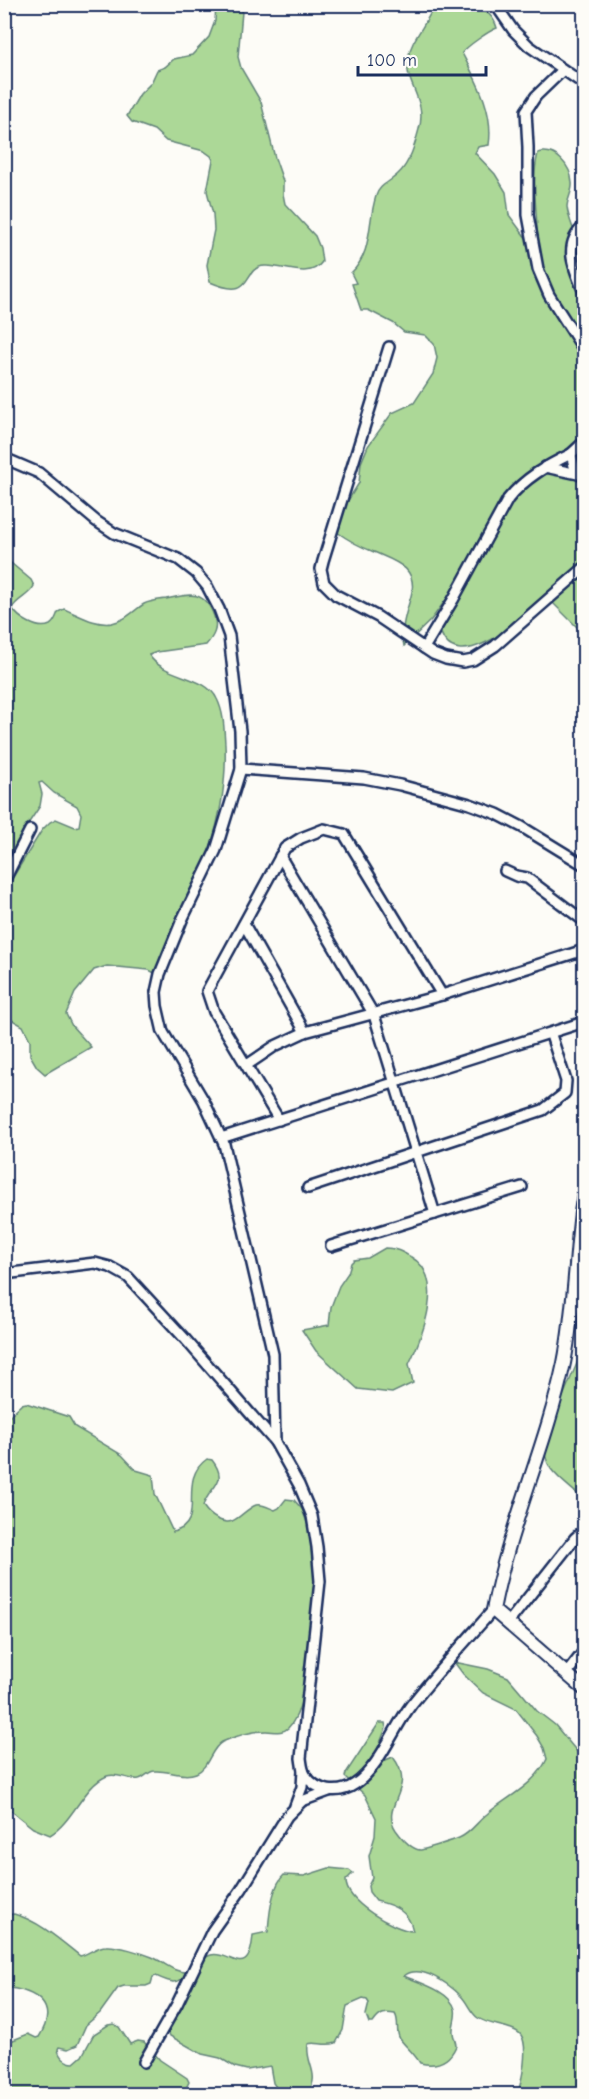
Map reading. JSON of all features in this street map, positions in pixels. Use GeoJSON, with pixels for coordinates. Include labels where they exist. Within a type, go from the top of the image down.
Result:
{"type":"FeatureCollection","features":[{"type":"Feature","properties":{"kind":"street"},"geometry":{"type":"LineString","coordinates":[[495,4],[513,30],[529,46],[585,84]]}},
{"type":"Feature","properties":{"kind":"street"},"geometry":{"type":"LineString","coordinates":[[563,70],[536,96],[526,111],[528,215],[538,269],[549,295],[585,350]]}},
{"type":"Feature","properties":{"kind":"street"},"geometry":{"type":"LineString","coordinates":[[585,226],[574,238],[571,258],[585,292]]}},
{"type":"Feature","properties":{"kind":"street"},"geometry":{"type":"LineString","coordinates":[[389,347],[323,561],[322,577],[328,589],[378,617],[424,648],[446,659],[463,662],[473,660],[495,646],[585,568]]}},
{"type":"Feature","properties":{"kind":"street"},"geometry":{"type":"LineString","coordinates":[[424,648],[508,499],[519,486],[545,467],[571,454],[585,442]]}},
{"type":"Feature","properties":{"kind":"street"},"geometry":{"type":"LineString","coordinates":[[571,454],[572,464],[582,476]]}},
{"type":"Feature","properties":{"kind":"street"},"geometry":{"type":"LineString","coordinates":[[4,458],[39,473],[96,522],[114,533],[178,559],[207,586],[229,636],[240,731],[241,769],[223,832],[170,948],[156,992],[163,1032],[204,1101],[221,1138],[273,1354],[275,1442]]}},
{"type":"Feature","properties":{"kind":"street"},"geometry":{"type":"LineString","coordinates":[[545,467],[567,470],[582,476]]}},
{"type":"Feature","properties":{"kind":"street"},"geometry":{"type":"LineString","coordinates":[[241,769],[364,778],[470,804],[522,827],[585,865]]}},
{"type":"Feature","properties":{"kind":"street"},"geometry":{"type":"LineString","coordinates":[[279,1120],[214,1012],[207,992],[285,848],[300,838],[324,829],[344,834],[442,995]]}},
{"type":"Feature","properties":{"kind":"street"},"geometry":{"type":"LineString","coordinates":[[4,881],[30,830]]}},
{"type":"Feature","properties":{"kind":"street"},"geometry":{"type":"LineString","coordinates":[[280,856],[374,1015],[435,1214]]}},
{"type":"Feature","properties":{"kind":"street"},"geometry":{"type":"LineString","coordinates":[[505,871],[527,878],[585,921]]}},
{"type":"Feature","properties":{"kind":"street"},"geometry":{"type":"LineString","coordinates":[[244,924],[305,1032]]}},
{"type":"Feature","properties":{"kind":"street"},"geometry":{"type":"LineString","coordinates":[[247,1065],[275,1046],[305,1032],[374,1015],[585,950]]}},
{"type":"Feature","properties":{"kind":"street"},"geometry":{"type":"LineString","coordinates":[[221,1138],[551,1035],[585,1022]]}},
{"type":"Feature","properties":{"kind":"street"},"geometry":{"type":"LineString","coordinates":[[308,1188],[543,1110],[556,1102],[565,1093],[566,1082],[551,1035]]}},
{"type":"Feature","properties":{"kind":"street"},"geometry":{"type":"LineString","coordinates":[[331,1246],[522,1187]]}},
{"type":"Feature","properties":{"kind":"street"},"geometry":{"type":"LineString","coordinates":[[144,2062],[177,2004],[212,1931],[241,1890],[287,1815],[302,1801],[329,1791],[342,1791],[363,1778],[410,1708],[493,1610],[500,1574],[532,1477],[564,1364],[579,1223],[585,1193]]}},
{"type":"Feature","properties":{"kind":"street"},"geometry":{"type":"LineString","coordinates":[[4,1274],[95,1263],[110,1267],[128,1277],[275,1442],[299,1485],[312,1516],[320,1581],[303,1731],[302,1787],[295,1806]]}},
{"type":"Feature","properties":{"kind":"street"},"geometry":{"type":"LineString","coordinates":[[508,1623],[575,1538],[585,1530]]}},
{"type":"Feature","properties":{"kind":"street"},"geometry":{"type":"LineString","coordinates":[[493,1610],[585,1689]]}},
{"type":"Feature","properties":{"kind":"street"},"geometry":{"type":"LineString","coordinates":[[567,1673],[585,1651]]}},
{"type":"Feature","properties":{"kind":"street"},"geometry":{"type":"LineString","coordinates":[[303,1770],[314,1785],[329,1791]]}},
{"type":"Feature","properties":{"kind":"green space"},"geometry":{"type":"Polygon","coordinates":[[[216,5],[245,5],[242,12],[238,57],[241,68],[261,102],[283,181],[285,204],[315,236],[322,262],[317,267],[304,271],[273,266],[257,268],[246,282],[235,288],[210,282],[207,265],[214,230],[213,214],[207,191],[213,160],[211,156],[204,151],[166,141],[154,130],[132,122],[127,116],[140,94],[151,83],[157,70],[165,67],[174,59],[192,55],[209,37],[215,21],[216,5]]]}},
{"type":"Feature","properties":{"kind":"green space"},"geometry":{"type":"Polygon","coordinates":[[[434,5],[462,5],[480,8],[493,19],[497,28],[478,39],[462,53],[483,97],[489,120],[489,145],[478,147],[475,153],[495,174],[506,192],[509,215],[535,250],[537,249],[537,237],[535,177],[538,153],[551,153],[556,156],[566,165],[571,177],[572,186],[567,204],[568,214],[575,234],[584,233],[578,263],[582,275],[584,265],[584,634],[550,600],[542,603],[506,631],[490,640],[475,647],[461,649],[449,645],[441,633],[443,620],[452,597],[450,594],[431,620],[404,646],[403,627],[413,586],[408,572],[397,562],[359,546],[337,532],[347,502],[359,483],[361,463],[368,446],[392,413],[414,403],[433,374],[437,358],[434,344],[425,335],[404,332],[393,323],[368,310],[361,310],[352,284],[356,283],[351,273],[358,265],[366,247],[377,192],[402,170],[416,141],[421,119],[418,100],[407,67],[408,58],[412,44],[434,5]]]}},
{"type":"Feature","properties":{"kind":"green space"},"geometry":{"type":"Polygon","coordinates":[[[5,558],[31,580],[34,586],[12,608],[19,616],[34,625],[50,625],[58,612],[64,609],[106,624],[121,620],[152,601],[195,595],[206,601],[216,624],[213,635],[206,645],[149,655],[155,663],[204,685],[211,691],[219,704],[224,726],[223,793],[212,842],[167,945],[158,975],[149,970],[107,966],[94,970],[75,993],[66,1014],[72,1026],[91,1047],[45,1074],[37,1067],[30,1055],[30,1040],[23,1026],[9,1018],[5,1020],[5,890],[42,830],[50,822],[56,819],[75,827],[79,826],[81,814],[77,806],[54,793],[42,782],[39,783],[42,794],[40,806],[24,830],[5,868],[5,558]]]}},
{"type":"Feature","properties":{"kind":"green space"},"geometry":{"type":"Polygon","coordinates":[[[385,1248],[402,1252],[422,1266],[428,1278],[430,1293],[425,1324],[409,1364],[413,1383],[392,1393],[358,1389],[316,1351],[302,1330],[329,1325],[331,1307],[351,1263],[354,1260],[368,1258],[385,1248]]]}},
{"type":"Feature","properties":{"kind":"green space"},"geometry":{"type":"Polygon","coordinates":[[[584,1348],[584,1500],[551,1469],[545,1451],[545,1442],[584,1348]]]}},
{"type":"Feature","properties":{"kind":"green space"},"geometry":{"type":"Polygon","coordinates":[[[26,1403],[69,1417],[75,1427],[122,1455],[136,1470],[153,1475],[155,1494],[173,1532],[183,1527],[189,1520],[193,1478],[198,1468],[207,1459],[212,1460],[217,1468],[219,1479],[203,1506],[209,1514],[223,1522],[233,1521],[256,1505],[275,1510],[286,1499],[294,1500],[302,1509],[309,1528],[316,1593],[302,1699],[295,1718],[286,1730],[250,1733],[222,1742],[204,1767],[196,1773],[186,1775],[155,1771],[135,1779],[115,1775],[107,1776],[91,1787],[65,1822],[50,1835],[33,1828],[5,1806],[4,1416],[9,1416],[26,1403]]]}},
{"type":"Feature","properties":{"kind":"green space"},"geometry":{"type":"Polygon","coordinates":[[[454,1662],[488,1669],[508,1677],[537,1711],[555,1725],[584,1760],[584,2094],[517,2094],[525,2056],[521,2035],[478,2018],[461,1996],[426,1973],[418,1972],[404,1976],[441,1992],[455,2009],[453,2034],[456,2046],[450,2056],[437,2064],[420,2063],[400,2039],[395,2014],[382,2014],[373,2023],[369,2023],[366,2015],[369,2003],[363,1999],[347,2006],[343,2030],[336,2043],[308,2044],[313,2081],[307,2094],[281,2094],[273,2083],[270,2066],[247,2070],[235,2067],[220,2058],[202,2054],[170,2036],[169,2023],[202,1960],[210,1955],[218,1955],[243,1961],[251,1949],[253,1935],[268,1932],[274,1894],[284,1875],[304,1876],[329,1868],[349,1870],[353,1873],[346,1880],[348,1888],[362,1906],[394,1926],[413,1931],[408,1918],[400,1910],[376,1901],[369,1892],[368,1886],[372,1878],[369,1856],[375,1836],[376,1818],[365,1795],[345,1777],[379,1723],[385,1723],[386,1728],[372,1763],[376,1764],[393,1757],[400,1768],[402,1778],[394,1804],[392,1821],[401,1836],[410,1845],[420,1850],[463,1836],[487,1814],[528,1783],[542,1768],[547,1759],[544,1748],[516,1709],[483,1693],[454,1662]]]}},
{"type":"Feature","properties":{"kind":"green space"},"geometry":{"type":"Polygon","coordinates":[[[14,1914],[41,1926],[80,1956],[103,1946],[111,1946],[148,1955],[173,1969],[187,1972],[181,1980],[173,1982],[156,1976],[153,1977],[151,1984],[146,1986],[118,1988],[100,2013],[86,2025],[77,2045],[68,2049],[59,2047],[58,2049],[63,2059],[74,2063],[82,2056],[94,2034],[114,2024],[119,2027],[130,2044],[138,2041],[144,2042],[160,2060],[187,2078],[189,2082],[183,2094],[5,2094],[5,2039],[8,2042],[28,2034],[39,2037],[47,2016],[41,2001],[34,1996],[5,1987],[5,1915],[14,1914]]]}}]}
